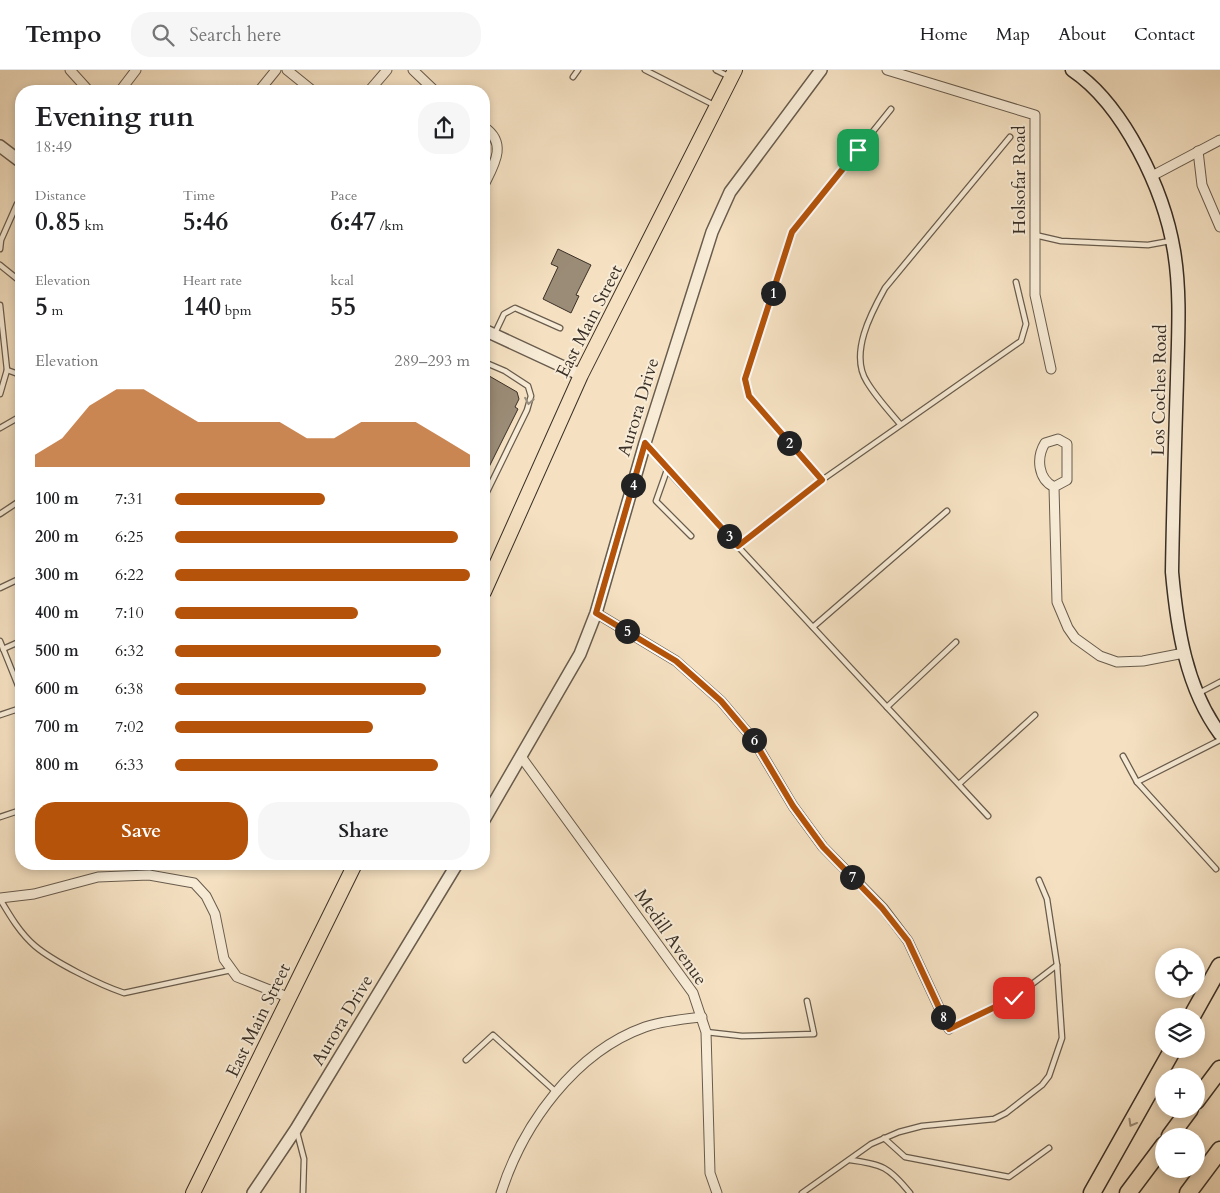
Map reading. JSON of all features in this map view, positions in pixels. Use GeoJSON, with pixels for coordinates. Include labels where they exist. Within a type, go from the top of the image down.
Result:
{"type":"FeatureCollection","features":[{"type":"Feature","properties":{"kind":"highway"},"geometry":{"type":"LineString","coordinates":[[1196,1008],[1220,966]]}},
{"type":"Feature","properties":{"kind":"highway"},"geometry":{"type":"LineString","coordinates":[[1092,1193],[1169,1058]]}},
{"type":"Feature","properties":{"kind":"highway"},"geometry":{"type":"LineString","coordinates":[[1205,1089],[1220,1069]]}},
{"type":"Feature","properties":{"kind":"highway"},"geometry":{"type":"LineString","coordinates":[[1188,1193],[1220,1150]]}},
{"type":"Feature","properties":{"kind":"highway"},"geometry":{"type":"LineString","coordinates":[[1128,1193],[1155,1157]]}},
{"type":"Feature","properties":{"kind":"main road","name":"Los Coches Road"},"geometry":{"type":"LineString","coordinates":[[1072,70],[1105,101],[1124,126],[1152,176],[1172,241],[1178,301],[1172,572],[1176,615],[1184,653],[1198,694],[1220,734]]}},
{"type":"Feature","properties":{"kind":"main road","name":"East Main Street"},"geometry":{"type":"LineString","coordinates":[[490,574],[581,375],[733,74]]}},
{"type":"Feature","properties":{"kind":"main road","name":"East Main Street"},"geometry":{"type":"LineString","coordinates":[[193,1193],[352,870]]}},
{"type":"Feature","properties":{"kind":"street"},"geometry":{"type":"LineString","coordinates":[[70,70],[84,85]]}},
{"type":"Feature","properties":{"kind":"street"},"geometry":{"type":"LineString","coordinates":[[125,85],[136,70]]}},
{"type":"Feature","properties":{"kind":"street"},"geometry":{"type":"LineString","coordinates":[[264,85],[276,70]]}},
{"type":"Feature","properties":{"kind":"street"},"geometry":{"type":"LineString","coordinates":[[287,70],[306,85]]}},
{"type":"Feature","properties":{"kind":"street"},"geometry":{"type":"LineString","coordinates":[[374,85],[386,70]]}},
{"type":"Feature","properties":{"kind":"street"},"geometry":{"type":"LineString","coordinates":[[412,70],[428,85]]}},
{"type":"Feature","properties":{"kind":"street","name":"Aurora Drive"},"geometry":{"type":"LineString","coordinates":[[490,810],[522,758],[580,654],[596,613],[645,443],[712,232],[730,192],[821,70]]}},
{"type":"Feature","properties":{"kind":"street","name":"Holsofar Road"},"geometry":{"type":"LineString","coordinates":[[886,70],[1035,115],[1035,295],[1051,369]]}},
{"type":"Feature","properties":{"kind":"street"},"geometry":{"type":"LineString","coordinates":[[490,133],[494,137],[498,151],[490,173]]}},
{"type":"Feature","properties":{"kind":"street"},"geometry":{"type":"LineString","coordinates":[[1152,176],[1220,140]]}},
{"type":"Feature","properties":{"kind":"street"},"geometry":{"type":"LineString","coordinates":[[0,146],[15,157]]}},
{"type":"Feature","properties":{"kind":"street"},"geometry":{"type":"LineString","coordinates":[[1198,150],[1202,185],[1220,227]]}},
{"type":"Feature","properties":{"kind":"street"},"geometry":{"type":"LineString","coordinates":[[490,332],[581,375]]}},
{"type":"Feature","properties":{"kind":"street"},"geometry":{"type":"LineString","coordinates":[[1058,439],[1067,444],[1067,480],[1054,487],[1042,478],[1040,471],[1041,450],[1045,443],[1058,439]]}},
{"type":"Feature","properties":{"kind":"street"},"geometry":{"type":"LineString","coordinates":[[1054,487],[1057,602],[1068,628],[1075,638],[1100,656],[1117,662],[1142,661],[1184,653]]}},
{"type":"Feature","properties":{"kind":"street"},"geometry":{"type":"LineString","coordinates":[[596,613],[676,661],[721,701],[753,739],[793,806],[823,847],[882,908],[908,941],[949,1029]]}},
{"type":"Feature","properties":{"kind":"street","name":"Medill Avenue"},"geometry":{"type":"LineString","coordinates":[[522,758],[693,993],[706,1032],[710,1173],[718,1193]]}},
{"type":"Feature","properties":{"kind":"street","name":"Aurora Drive"},"geometry":{"type":"LineString","coordinates":[[253,1193],[296,1129],[453,870]]}},
{"type":"Feature","properties":{"kind":"street"},"geometry":{"type":"LineString","coordinates":[[0,899],[34,894],[98,877],[149,875],[194,883],[206,896],[215,914],[224,959],[237,977],[290,998]]}},
{"type":"Feature","properties":{"kind":"street"},"geometry":{"type":"LineString","coordinates":[[501,1193],[518,1152],[537,1119],[556,1092],[601,1049],[644,1028],[663,1022],[702,1017]]}},
{"type":"Feature","properties":{"kind":"lane"},"geometry":{"type":"LineString","coordinates":[[573,77],[578,70]]}},
{"type":"Feature","properties":{"kind":"lane"},"geometry":{"type":"LineString","coordinates":[[645,70],[718,107]]}},
{"type":"Feature","properties":{"kind":"lane"},"geometry":{"type":"LineString","coordinates":[[716,70],[733,74]]}},
{"type":"Feature","properties":{"kind":"lane"},"geometry":{"type":"LineString","coordinates":[[822,480],[749,396],[745,379],[792,232],[891,110]]}},
{"type":"Feature","properties":{"kind":"lane"},"geometry":{"type":"LineString","coordinates":[[900,424],[866,380],[860,354],[872,312],[886,288],[1010,137]]}},
{"type":"Feature","properties":{"kind":"lane"},"geometry":{"type":"LineString","coordinates":[[0,249],[15,209]]}},
{"type":"Feature","properties":{"kind":"lane"},"geometry":{"type":"LineString","coordinates":[[1035,235],[1061,241],[1148,245],[1172,241]]}},
{"type":"Feature","properties":{"kind":"lane"},"geometry":{"type":"LineString","coordinates":[[0,265],[15,277]]}},
{"type":"Feature","properties":{"kind":"lane"},"geometry":{"type":"LineString","coordinates":[[738,546],[822,480],[1021,341],[1026,324],[1016,282]]}},
{"type":"Feature","properties":{"kind":"lane"},"geometry":{"type":"LineString","coordinates":[[0,305],[7,370],[0,394]]}},
{"type":"Feature","properties":{"kind":"lane"},"geometry":{"type":"LineString","coordinates":[[490,331],[504,314],[515,308],[560,328]]}},
{"type":"Feature","properties":{"kind":"lane"},"geometry":{"type":"LineString","coordinates":[[490,365],[528,386],[531,396],[527,410],[490,486]]}},
{"type":"Feature","properties":{"kind":"lane"},"geometry":{"type":"LineString","coordinates":[[7,370],[15,373]]}},
{"type":"Feature","properties":{"kind":"lane"},"geometry":{"type":"LineString","coordinates":[[0,428],[15,419]]}},
{"type":"Feature","properties":{"kind":"lane"},"geometry":{"type":"LineString","coordinates":[[645,443],[667,470],[988,816]]}},
{"type":"Feature","properties":{"kind":"lane"},"geometry":{"type":"LineString","coordinates":[[667,470],[656,501],[692,536]]}},
{"type":"Feature","properties":{"kind":"lane"},"geometry":{"type":"LineString","coordinates":[[0,514],[15,504]]}},
{"type":"Feature","properties":{"kind":"lane"},"geometry":{"type":"LineString","coordinates":[[813,627],[948,511]]}},
{"type":"Feature","properties":{"kind":"lane"},"geometry":{"type":"LineString","coordinates":[[0,588],[15,581]]}},
{"type":"Feature","properties":{"kind":"lane"},"geometry":{"type":"LineString","coordinates":[[0,641],[15,678]]}},
{"type":"Feature","properties":{"kind":"lane"},"geometry":{"type":"LineString","coordinates":[[887,707],[956,642]]}},
{"type":"Feature","properties":{"kind":"lane"},"geometry":{"type":"LineString","coordinates":[[3,649],[15,644]]}},
{"type":"Feature","properties":{"kind":"lane"},"geometry":{"type":"LineString","coordinates":[[1198,694],[1220,682]]}},
{"type":"Feature","properties":{"kind":"lane"},"geometry":{"type":"LineString","coordinates":[[0,715],[15,710]]}},
{"type":"Feature","properties":{"kind":"lane"},"geometry":{"type":"LineString","coordinates":[[959,784],[1036,715]]}},
{"type":"Feature","properties":{"kind":"lane"},"geometry":{"type":"LineString","coordinates":[[1137,782],[1220,740]]}},
{"type":"Feature","properties":{"kind":"lane"},"geometry":{"type":"LineString","coordinates":[[1123,756],[1137,782],[1216,869]]}},
{"type":"Feature","properties":{"kind":"lane"},"geometry":{"type":"LineString","coordinates":[[0,817],[15,812]]}},
{"type":"Feature","properties":{"kind":"lane"},"geometry":{"type":"LineString","coordinates":[[802,1193],[872,1144],[884,1138],[922,1126],[994,1119],[1006,1113],[1042,1085],[1048,1076],[1062,1038],[1057,965],[1047,898],[1039,880]]}},
{"type":"Feature","properties":{"kind":"lane"},"geometry":{"type":"LineString","coordinates":[[0,899],[15,924],[36,946],[107,987],[124,992],[232,970]]}},
{"type":"Feature","properties":{"kind":"lane"},"geometry":{"type":"LineString","coordinates":[[949,1029],[1014,998],[1057,965]]}},
{"type":"Feature","properties":{"kind":"lane"},"geometry":{"type":"LineString","coordinates":[[706,1032],[742,1036],[814,1034],[807,1002]]}},
{"type":"Feature","properties":{"kind":"lane"},"geometry":{"type":"LineString","coordinates":[[466,1060],[493,1036],[556,1092]]}},
{"type":"Feature","properties":{"kind":"lane"},"geometry":{"type":"LineString","coordinates":[[296,1129],[304,1159],[303,1193]]}},
{"type":"Feature","properties":{"kind":"lane"},"geometry":{"type":"LineString","coordinates":[[884,1138],[905,1157],[1009,1177],[1049,1148]]}},
{"type":"Feature","properties":{"kind":"lane"},"geometry":{"type":"LineString","coordinates":[[850,1160],[874,1163],[895,1174],[910,1193]]}},
{"type":"Feature","properties":{"kind":"building"},"geometry":{"type":"Polygon","coordinates":[[[558,249],[591,265],[576,295],[579,296],[571,313],[543,299],[558,267],[551,264],[558,249]]]}},
{"type":"Feature","properties":{"kind":"building"},"geometry":{"type":"Polygon","coordinates":[[[490,376],[517,392],[519,399],[515,407],[518,409],[490,465],[490,376]]]}},
{"type":"Feature","properties":{"kind":"route"},"geometry":{"type":"LineString","coordinates":[[858,150],[792,232],[745,379],[749,396],[822,480],[738,546],[667,470],[645,443],[596,613],[676,661],[721,701],[753,739],[793,806],[823,847],[882,908],[908,941],[949,1029],[1014,998]]}}]}
